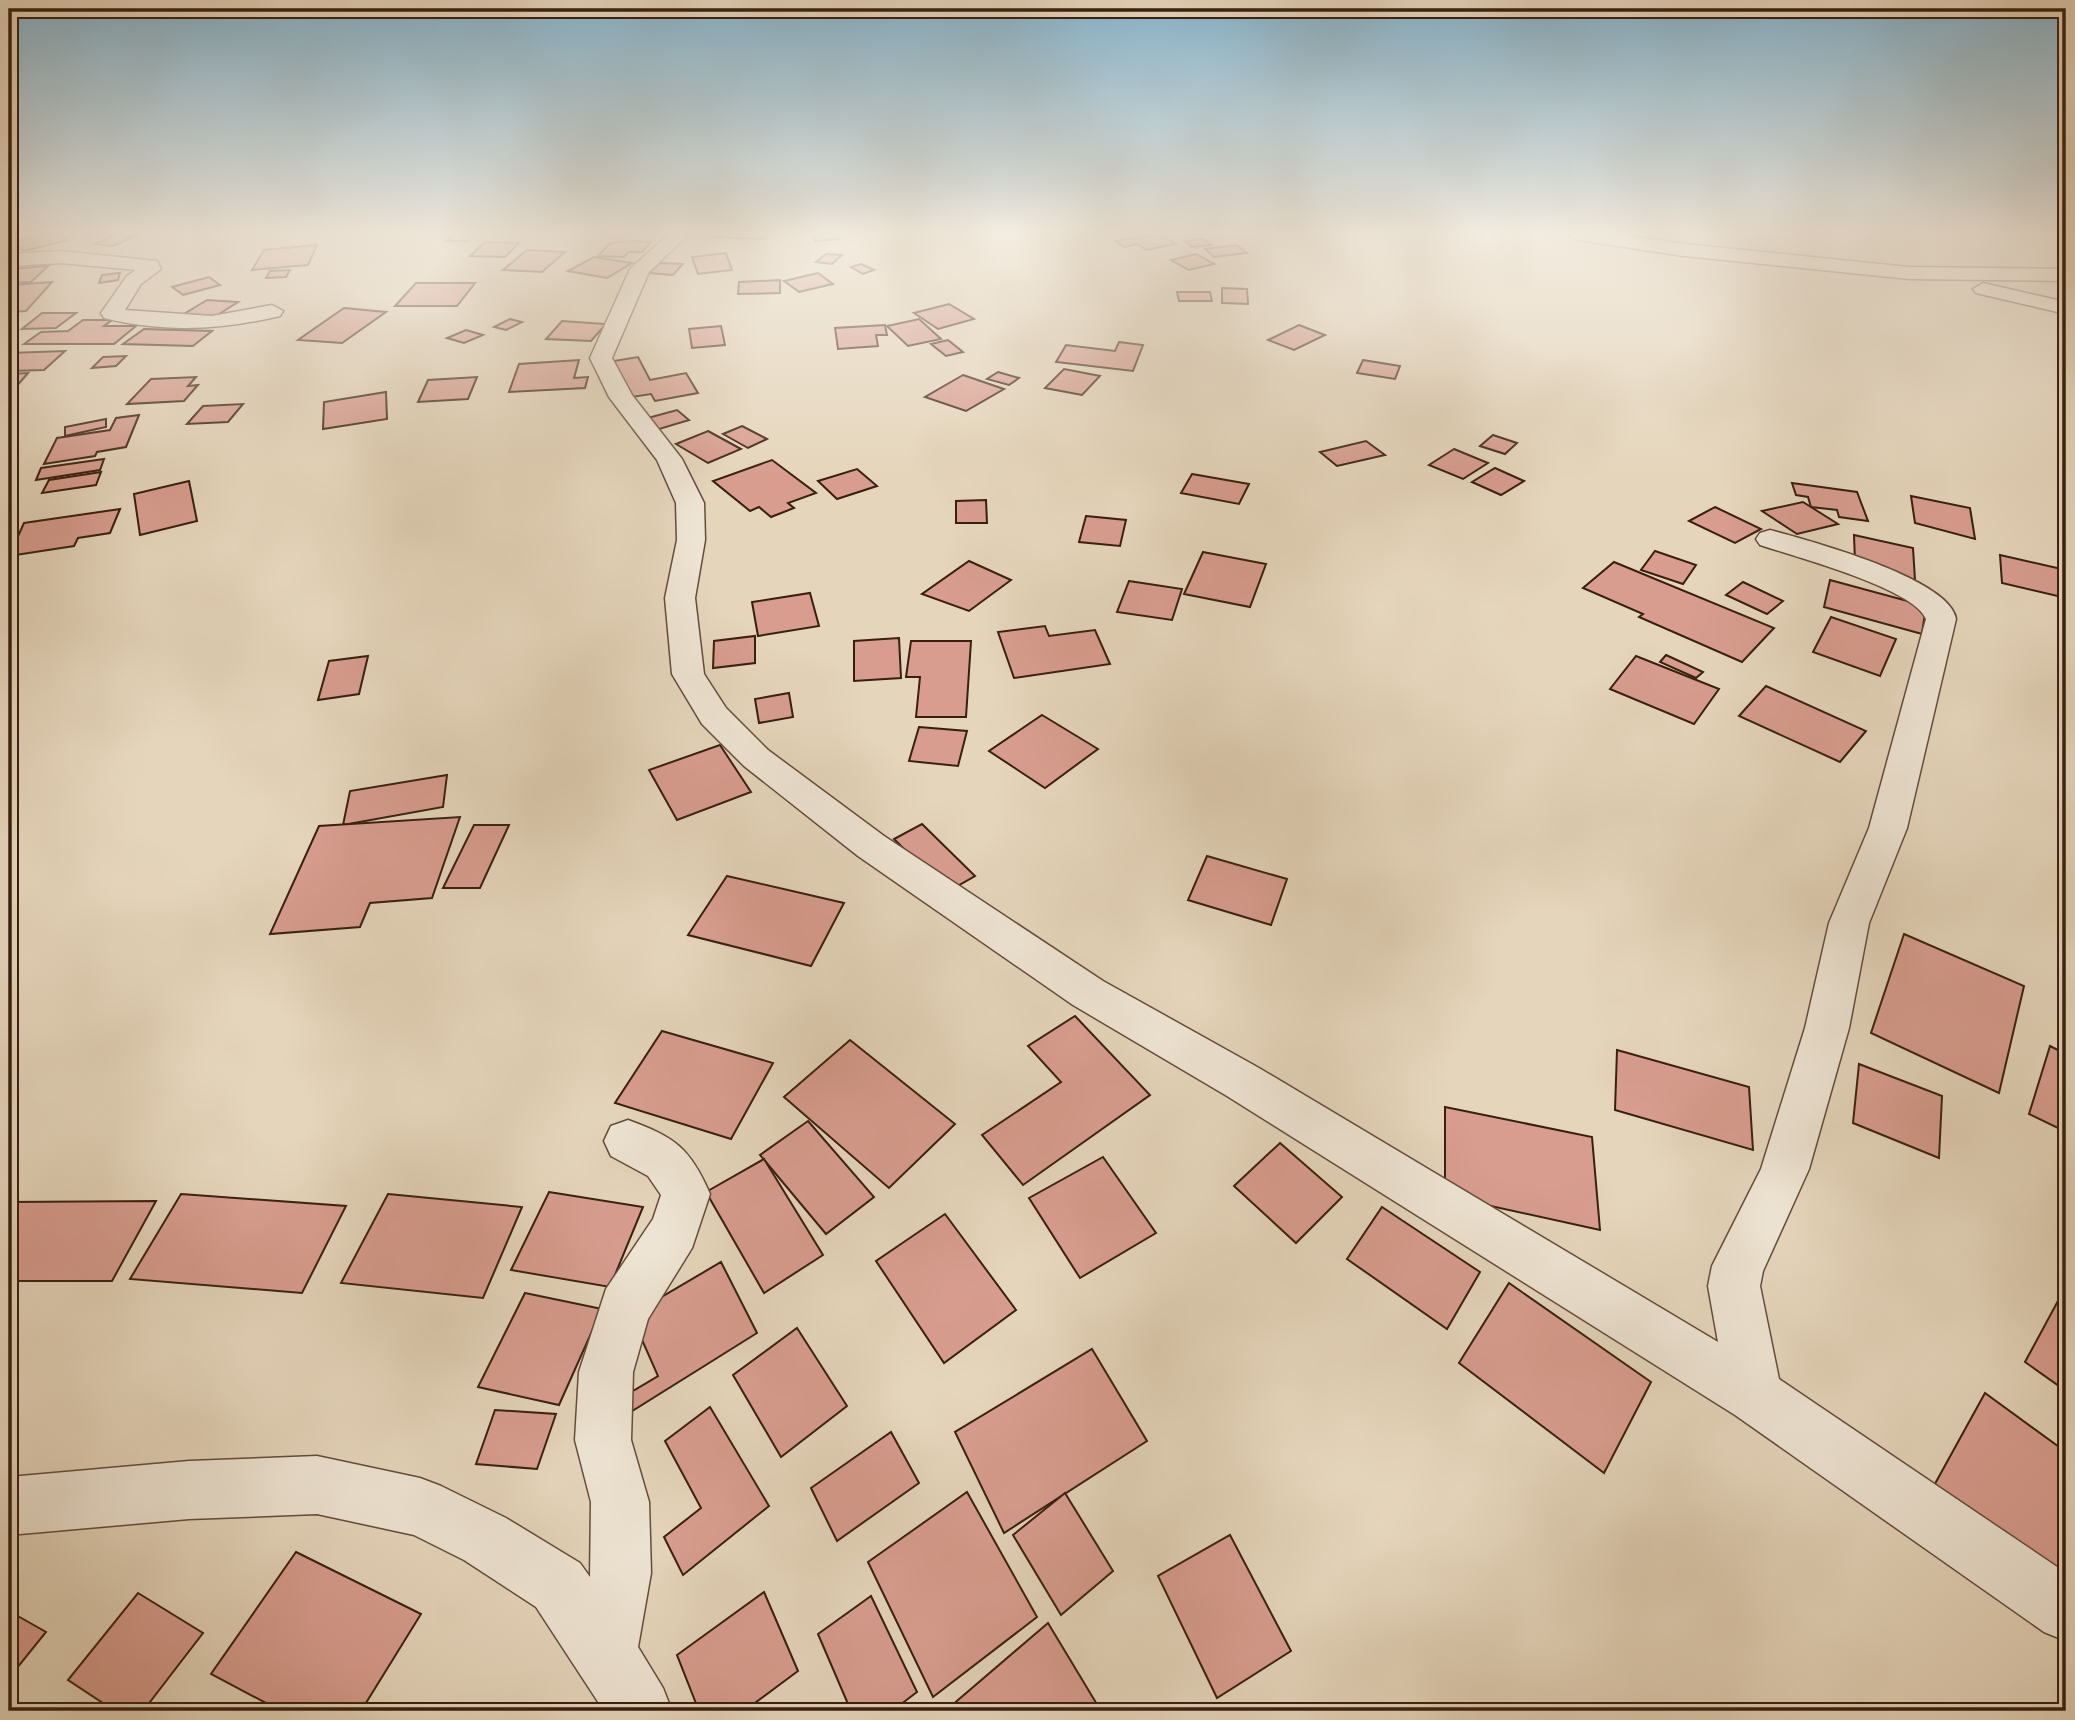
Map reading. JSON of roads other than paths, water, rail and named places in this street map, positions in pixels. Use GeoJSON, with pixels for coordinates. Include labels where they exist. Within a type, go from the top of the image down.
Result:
{"type":"FeatureCollection","features":[{"type":"Feature","properties":{"kind":"street"},"geometry":{"type":"LineString","coordinates":[[117,314],[132,318],[212,323],[256,314]]}},
{"type":"Feature","properties":{"kind":"street"},"geometry":{"type":"LineString","coordinates":[[620,314],[601,358],[621,397],[669,459],[690,503],[691,540],[680,598],[688,674],[714,716],[792,788],[984,924],[1088,993],[1243,1082],[1755,1395],[2066,1610]]}},
{"type":"Feature","properties":{"kind":"street"},"geometry":{"type":"LineString","coordinates":[[1755,1395],[1734,1286],[1738,1266],[1763,1220],[1785,1169],[1827,1028],[1849,923],[1888,828],[1941,619],[1940,612],[1933,604],[1902,586],[1770,539]]}},
{"type":"Feature","properties":{"kind":"street"},"geometry":{"type":"LineString","coordinates":[[605,1653],[621,1573],[620,1502],[603,1440],[606,1373],[625,1308],[674,1231],[686,1194],[674,1167],[659,1154],[628,1141]]}},
{"type":"Feature","properties":{"kind":"street"},"geometry":{"type":"LineString","coordinates":[[9,1506],[189,1490],[317,1485],[420,1507],[485,1539],[558,1585],[605,1653],[640,1711]]}}]}
